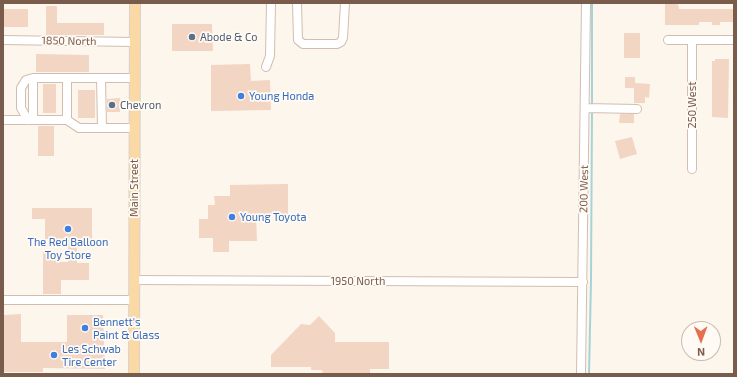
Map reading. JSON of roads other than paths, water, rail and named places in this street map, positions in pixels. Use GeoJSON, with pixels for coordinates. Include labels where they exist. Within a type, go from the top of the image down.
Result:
{"type":"FeatureCollection","features":[{"type":"Feature","properties":{"kind":"main road","name":"Main Street"},"geometry":{"type":"LineString","coordinates":[[134,374],[135,3]]}},
{"type":"Feature","properties":{"kind":"street"},"geometry":{"type":"LineString","coordinates":[[266,67],[270,56],[271,3]]}},
{"type":"Feature","properties":{"kind":"street"},"geometry":{"type":"LineString","coordinates":[[297,3],[298,40],[303,44],[337,44],[341,42],[343,38],[345,3]]}},
{"type":"Feature","properties":{"kind":"street","name":"200 West"},"geometry":{"type":"LineString","coordinates":[[582,374],[582,282],[590,108],[586,3]]}},
{"type":"Feature","properties":{"kind":"street","name":"1850 North"},"geometry":{"type":"LineString","coordinates":[[3,40],[134,42]]}},
{"type":"Feature","properties":{"kind":"street"},"geometry":{"type":"LineString","coordinates":[[668,40],[734,40]]}},
{"type":"Feature","properties":{"kind":"street","name":"250 West"},"geometry":{"type":"LineString","coordinates":[[692,40],[692,169]]}},
{"type":"Feature","properties":{"kind":"street"},"geometry":{"type":"LineString","coordinates":[[31,120],[21,108],[21,88],[26,80],[33,78],[134,78]]}},
{"type":"Feature","properties":{"kind":"street"},"geometry":{"type":"LineString","coordinates":[[31,120],[33,78]]}},
{"type":"Feature","properties":{"kind":"street"},"geometry":{"type":"LineString","coordinates":[[67,78],[67,120]]}},
{"type":"Feature","properties":{"kind":"street"},"geometry":{"type":"LineString","coordinates":[[101,78],[102,128]]}},
{"type":"Feature","properties":{"kind":"street"},"geometry":{"type":"LineString","coordinates":[[590,108],[637,109]]}},
{"type":"Feature","properties":{"kind":"street"},"geometry":{"type":"LineString","coordinates":[[3,120],[67,120],[79,128],[134,128]]}},
{"type":"Feature","properties":{"kind":"street","name":"1950 North"},"geometry":{"type":"LineString","coordinates":[[134,280],[582,282]]}},
{"type":"Feature","properties":{"kind":"street"},"geometry":{"type":"LineString","coordinates":[[3,300],[134,300]]}},
{"type":"Feature","properties":{"kind":"waterway"},"geometry":{"type":"LineString","coordinates":[[592,3],[592,106]]}},
{"type":"Feature","properties":{"kind":"waterway"},"geometry":{"type":"LineString","coordinates":[[589,374],[592,110]]}},
{"type":"Feature","properties":{"kind":"place","name":"Abode & Co"},"geometry":{"type":"Point","coordinates":[192,37]}},
{"type":"Feature","properties":{"kind":"place","name":"Young Honda"},"geometry":{"type":"Point","coordinates":[241,96]}},
{"type":"Feature","properties":{"kind":"place","name":"Chevron"},"geometry":{"type":"Point","coordinates":[112,105]}},
{"type":"Feature","properties":{"kind":"place","name":"Young Toyota"},"geometry":{"type":"Point","coordinates":[232,217]}},
{"type":"Feature","properties":{"kind":"place","name":"The Red Balloon Toy Store"},"geometry":{"type":"Point","coordinates":[68,229]}},
{"type":"Feature","properties":{"kind":"place","name":"Bennett's Paint & Glass"},"geometry":{"type":"Point","coordinates":[85,328]}},
{"type":"Feature","properties":{"kind":"place","name":"Les Schwab Tire Center"},"geometry":{"type":"Point","coordinates":[54,355]}}]}
